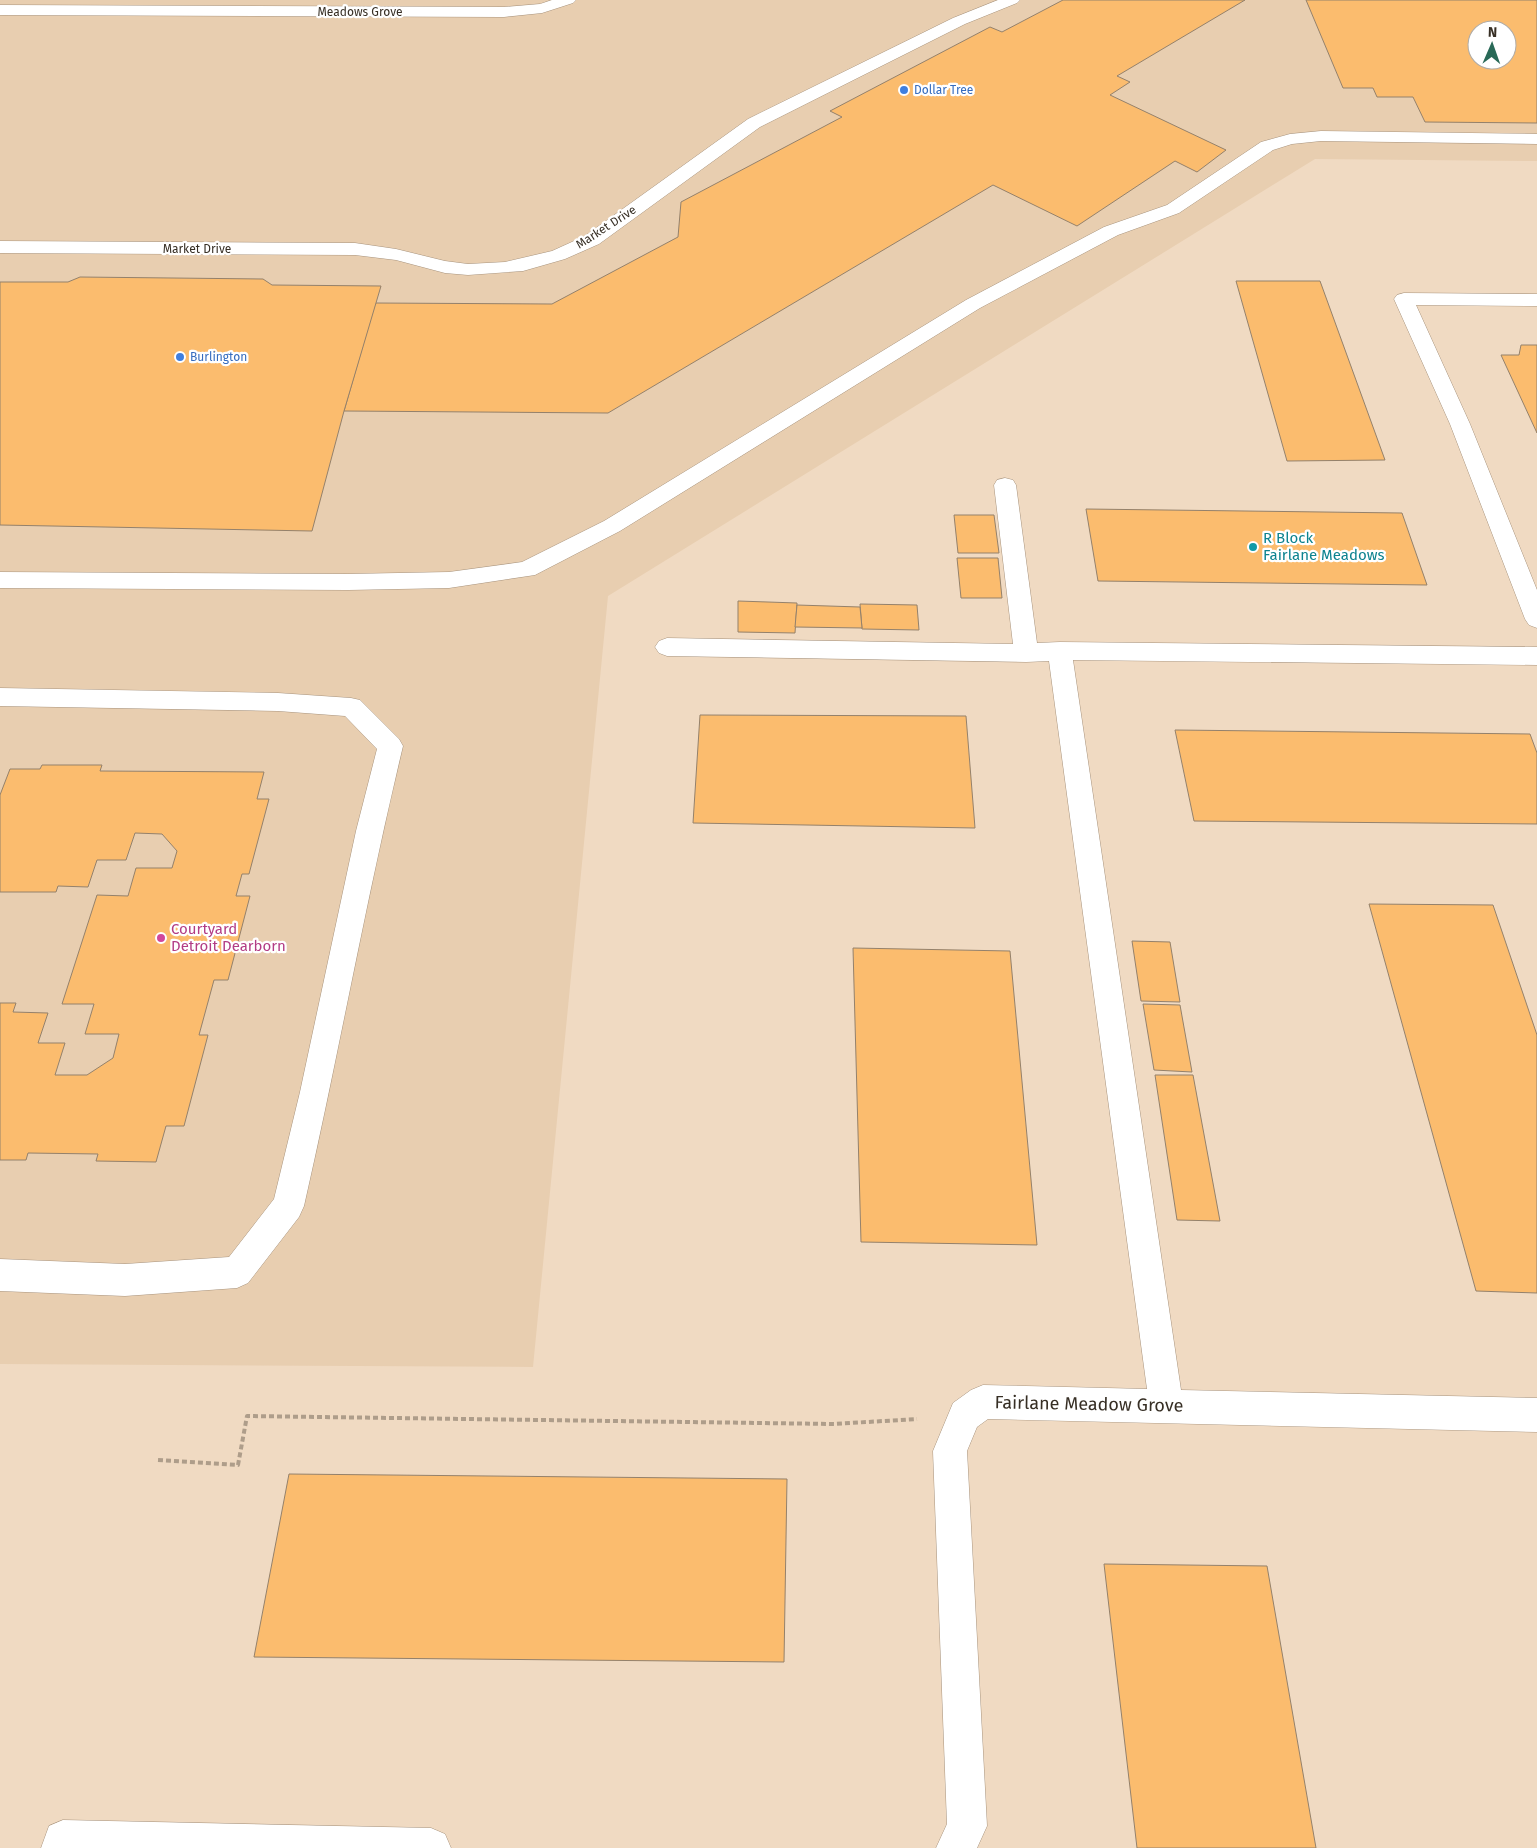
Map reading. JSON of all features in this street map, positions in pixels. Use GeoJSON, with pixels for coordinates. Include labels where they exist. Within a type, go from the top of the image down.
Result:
{"type":"FeatureCollection","features":[{"type":"Feature","properties":{"kind":"street","name":"Meadows Grove"},"geometry":{"type":"LineString","coordinates":[[0,10],[504,12],[542,8],[568,0]]}},
{"type":"Feature","properties":{"kind":"street","name":"Market Drive"},"geometry":{"type":"LineString","coordinates":[[0,247],[380,251],[450,268],[485,269],[536,262],[575,249],[592,240],[754,123],[783,107],[959,21],[1012,0]]}},
{"type":"Feature","properties":{"kind":"street"},"geometry":{"type":"LineString","coordinates":[[0,580],[449,580],[527,569],[612,526],[972,304],[1111,231],[1173,209],[1267,146],[1290,139],[1321,136],[1537,139]]}},
{"type":"Feature","properties":{"kind":"street"},"geometry":{"type":"LineString","coordinates":[[1537,300],[1404,299],[1460,424],[1537,619]]}},
{"type":"Feature","properties":{"kind":"street"},"geometry":{"type":"LineString","coordinates":[[1005,485],[1026,653]]}},
{"type":"Feature","properties":{"kind":"street"},"geometry":{"type":"LineString","coordinates":[[667,647],[1026,653],[1060,650],[1537,656]]}},
{"type":"Feature","properties":{"kind":"street"},"geometry":{"type":"LineString","coordinates":[[1060,650],[1166,1406]]}},
{"type":"Feature","properties":{"kind":"street"},"geometry":{"type":"LineString","coordinates":[[0,697],[278,702],[351,707],[390,746],[369,831],[317,1082],[288,1206],[238,1272],[125,1280],[0,1275]]}},
{"type":"Feature","properties":{"kind":"street","name":"Fairlane Meadow Grove"},"geometry":{"type":"LineString","coordinates":[[965,1415],[983,1402],[1537,1415]]}},
{"type":"Feature","properties":{"kind":"street"},"geometry":{"type":"LineString","coordinates":[[956,1848],[967,1826],[950,1451],[965,1415]]}},
{"type":"Feature","properties":{"kind":"street"},"geometry":{"type":"LineString","coordinates":[[61,1848],[63,1840],[430,1848]]}},
{"type":"Feature","properties":{"kind":"path"},"geometry":{"type":"LineString","coordinates":[[158,1460],[238,1466],[247,1416],[834,1424],[965,1415]]}},
{"type":"Feature","properties":{"kind":"shaded area"},"geometry":{"type":"Polygon","coordinates":[[[0,0],[1537,0],[1537,161],[1315,159],[608,596],[533,1367],[0,1364],[0,0]]]}},
{"type":"Feature","properties":{"kind":"building"},"geometry":{"type":"Polygon","coordinates":[[[1063,0],[1245,0],[1117,76],[1130,82],[1110,95],[1226,150],[1197,172],[1175,161],[1077,226],[993,185],[608,413],[344,411],[375,303],[552,304],[678,237],[681,202],[842,117],[830,111],[990,27],[1002,32],[1063,0]]]}},
{"type":"Feature","properties":{"kind":"building"},"geometry":{"type":"Polygon","coordinates":[[[1306,0],[1537,0],[1537,123],[1425,122],[1413,97],[1377,97],[1373,88],[1343,88],[1306,0]]]}},
{"type":"Feature","properties":{"kind":"building","name":"Burlington"},"geometry":{"type":"Polygon","coordinates":[[[80,277],[263,279],[272,285],[381,286],[344,411],[312,531],[0,525],[0,282],[68,282],[80,277]]]}},
{"type":"Feature","properties":{"kind":"building"},"geometry":{"type":"Polygon","coordinates":[[[1236,281],[1320,281],[1385,460],[1287,461],[1236,281]]]}},
{"type":"Feature","properties":{"kind":"building"},"geometry":{"type":"Polygon","coordinates":[[[1521,345],[1537,345],[1537,433],[1501,355],[1519,355],[1521,345]]]}},
{"type":"Feature","properties":{"kind":"building","name":"R Block Fairlane Meadows"},"geometry":{"type":"Polygon","coordinates":[[[1086,509],[1402,513],[1427,585],[1098,581],[1086,509]]]}},
{"type":"Feature","properties":{"kind":"building"},"geometry":{"type":"Polygon","coordinates":[[[954,515],[994,515],[999,553],[958,553],[954,515]]]}},
{"type":"Feature","properties":{"kind":"building"},"geometry":{"type":"Polygon","coordinates":[[[957,558],[998,558],[1002,598],[961,598],[957,558]]]}},
{"type":"Feature","properties":{"kind":"building"},"geometry":{"type":"Polygon","coordinates":[[[738,601],[797,603],[795,633],[738,632],[738,601]]]}},
{"type":"Feature","properties":{"kind":"building"},"geometry":{"type":"Polygon","coordinates":[[[860,604],[917,605],[919,630],[862,629],[860,604]]]}},
{"type":"Feature","properties":{"kind":"building"},"geometry":{"type":"Polygon","coordinates":[[[797,605],[860,607],[862,628],[795,627],[797,605]]]}},
{"type":"Feature","properties":{"kind":"building"},"geometry":{"type":"Polygon","coordinates":[[[700,715],[966,716],[975,828],[693,823],[700,715]]]}},
{"type":"Feature","properties":{"kind":"building"},"geometry":{"type":"Polygon","coordinates":[[[1175,730],[1530,734],[1537,753],[1537,824],[1194,821],[1175,730]]]}},
{"type":"Feature","properties":{"kind":"building","name":"Courtyard Detroit Dearborn"},"geometry":{"type":"Polygon","coordinates":[[[42,765],[102,765],[100,771],[264,772],[257,799],[269,799],[249,874],[242,874],[236,896],[250,896],[228,980],[214,980],[199,1035],[208,1035],[184,1126],[166,1126],[156,1162],[96,1161],[98,1154],[28,1153],[26,1160],[0,1160],[0,1003],[16,1003],[13,1012],[48,1013],[38,1043],[65,1043],[55,1075],[87,1075],[113,1058],[119,1034],[85,1034],[94,1004],[62,1004],[97,895],[128,896],[136,868],[172,868],[177,851],[162,834],[135,833],[126,860],[97,860],[88,887],[58,886],[56,892],[0,892],[0,795],[10,769],[40,769],[42,765]]]}},
{"type":"Feature","properties":{"kind":"building"},"geometry":{"type":"Polygon","coordinates":[[[1369,904],[1493,905],[1537,1035],[1537,1293],[1476,1291],[1369,904]]]}},
{"type":"Feature","properties":{"kind":"building"},"geometry":{"type":"Polygon","coordinates":[[[1132,941],[1170,942],[1180,1002],[1141,1001],[1132,941]]]}},
{"type":"Feature","properties":{"kind":"building"},"geometry":{"type":"Polygon","coordinates":[[[853,948],[1010,951],[1037,1245],[861,1242],[853,948]]]}},
{"type":"Feature","properties":{"kind":"building"},"geometry":{"type":"Polygon","coordinates":[[[1143,1004],[1180,1005],[1192,1072],[1154,1070],[1143,1004]]]}},
{"type":"Feature","properties":{"kind":"building"},"geometry":{"type":"Polygon","coordinates":[[[1155,1075],[1193,1075],[1220,1221],[1177,1220],[1155,1075]]]}},
{"type":"Feature","properties":{"kind":"building"},"geometry":{"type":"Polygon","coordinates":[[[289,1474],[787,1479],[784,1662],[254,1657],[289,1474]]]}},
{"type":"Feature","properties":{"kind":"building"},"geometry":{"type":"Polygon","coordinates":[[[1104,1564],[1267,1566],[1316,1848],[1137,1848],[1104,1564]]]}},
{"type":"Feature","properties":{"kind":"place","name":"Dollar Tree"},"geometry":{"type":"Point","coordinates":[904,90]}},
{"type":"Feature","properties":{"kind":"place","name":"Burlington"},"geometry":{"type":"Point","coordinates":[180,357]}},
{"type":"Feature","properties":{"kind":"place","name":"R Block Fairlane Meadows"},"geometry":{"type":"Point","coordinates":[1253,547]}},
{"type":"Feature","properties":{"kind":"place","name":"Courtyard Detroit Dearborn"},"geometry":{"type":"Point","coordinates":[161,938]}}]}
